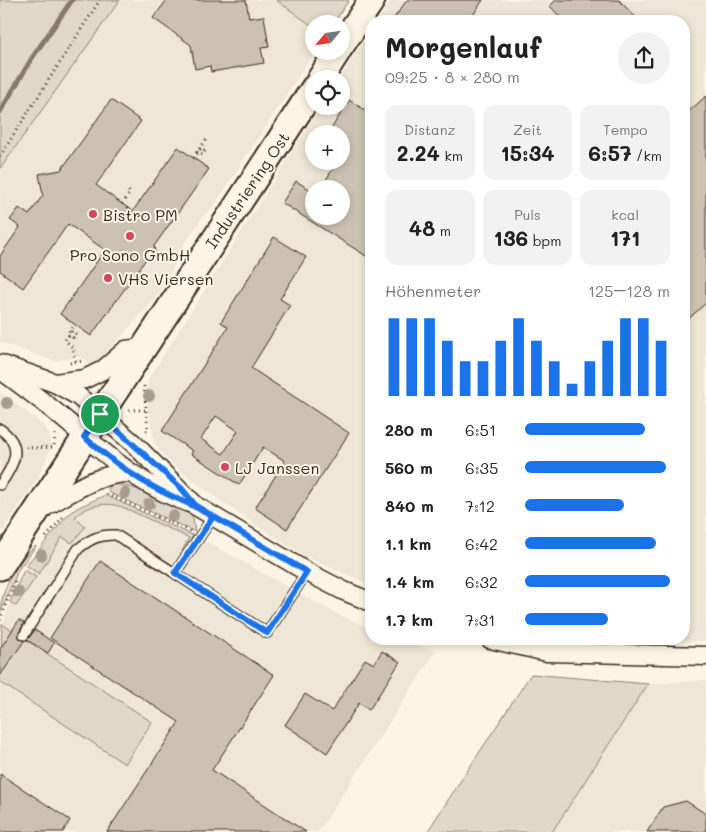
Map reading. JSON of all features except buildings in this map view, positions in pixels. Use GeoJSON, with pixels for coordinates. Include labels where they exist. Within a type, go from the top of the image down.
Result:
{"type":"FeatureCollection","features":[{"type":"Feature","properties":{"kind":"street"},"geometry":{"type":"LineString","coordinates":[[350,33],[372,0]]}},
{"type":"Feature","properties":{"kind":"street","name":"Industriering Ost"},"geometry":{"type":"LineString","coordinates":[[9,571],[39,510],[84,437],[142,348],[176,302],[305,102]]}},
{"type":"Feature","properties":{"kind":"street"},"geometry":{"type":"LineString","coordinates":[[55,383],[85,379],[103,370],[126,350],[142,348]]}},
{"type":"Feature","properties":{"kind":"street"},"geometry":{"type":"LineString","coordinates":[[0,364],[55,383],[78,396],[182,489],[196,506]]}},
{"type":"Feature","properties":{"kind":"street"},"geometry":{"type":"LineString","coordinates":[[0,369],[128,472],[176,499],[196,506],[344,592],[365,600]]}},
{"type":"Feature","properties":{"kind":"street"},"geometry":{"type":"LineString","coordinates":[[39,510],[68,496],[93,480],[115,473],[128,472]]}},
{"type":"Feature","properties":{"kind":"street"},"geometry":{"type":"LineString","coordinates":[[516,645],[547,652],[706,656]]}},
{"type":"Feature","properties":{"kind":"lane"},"geometry":{"type":"LineString","coordinates":[[0,429],[10,436],[14,449],[13,466],[0,485]]}},
{"type":"Feature","properties":{"kind":"lane"},"geometry":{"type":"LineString","coordinates":[[175,573],[213,517]]}},
{"type":"Feature","properties":{"kind":"lane"},"geometry":{"type":"LineString","coordinates":[[24,635],[78,549],[90,539],[106,534],[116,535],[267,633],[307,572]]}},
{"type":"Feature","properties":{"kind":"path"},"geometry":{"type":"LineString","coordinates":[[0,156],[100,0]]}},
{"type":"Feature","properties":{"kind":"path"},"geometry":{"type":"LineString","coordinates":[[194,158],[201,148],[205,151],[202,155],[198,152],[207,139]]}},
{"type":"Feature","properties":{"kind":"path"},"geometry":{"type":"LineString","coordinates":[[122,204],[130,193],[126,188]]}},
{"type":"Feature","properties":{"kind":"path"},"geometry":{"type":"LineString","coordinates":[[75,325],[68,335],[72,338],[76,334],[72,331],[65,340],[73,348],[76,361]]}},
{"type":"Feature","properties":{"kind":"path"},"geometry":{"type":"LineString","coordinates":[[65,365],[76,361],[88,363]]}},
{"type":"Feature","properties":{"kind":"path"},"geometry":{"type":"LineString","coordinates":[[129,410],[145,410],[148,430],[138,436]]}},
{"type":"Feature","properties":{"kind":"path"},"geometry":{"type":"LineString","coordinates":[[14,449],[54,447],[54,434]]}},
{"type":"Feature","properties":{"kind":"path"},"geometry":{"type":"LineString","coordinates":[[101,494],[129,503],[196,534],[213,517]]}},
{"type":"Feature","properties":{"kind":"path"},"geometry":{"type":"LineString","coordinates":[[40,543],[68,512]]}},
{"type":"Feature","properties":{"kind":"path"},"geometry":{"type":"LineString","coordinates":[[0,620],[9,571]]}},
{"type":"Feature","properties":{"kind":"shaded area"},"geometry":{"type":"Polygon","coordinates":[[[0,0],[120,0],[0,169],[0,0]]]}},
{"type":"Feature","properties":{"kind":"shaded area"},"geometry":{"type":"Polygon","coordinates":[[[120,0],[276,0],[305,21],[305,60],[309,60],[214,206],[202,218],[182,247],[168,279],[154,300],[102,358],[90,364],[83,358],[78,357],[54,361],[0,342],[0,169],[120,0]]]}},
{"type":"Feature","properties":{"kind":"shaded area"},"geometry":{"type":"Polygon","coordinates":[[[276,0],[349,0],[339,15],[305,15],[305,21],[276,0]]]}},
{"type":"Feature","properties":{"kind":"shaded area"},"geometry":{"type":"Polygon","coordinates":[[[392,0],[706,0],[706,641],[690,641],[690,15],[382,15],[392,0]]]}},
{"type":"Feature","properties":{"kind":"shaded area"},"geometry":{"type":"Polygon","coordinates":[[[365,40],[365,582],[304,556],[242,516],[180,471],[162,454],[154,442],[146,394],[149,378],[305,131],[305,170],[350,170],[350,125],[309,125],[315,115],[350,115],[350,70],[345,70],[365,40]]]}},
{"type":"Feature","properties":{"kind":"shaded area"},"geometry":{"type":"Polygon","coordinates":[[[0,392],[40,422],[49,434],[51,447],[38,478],[0,535],[0,392]]]}},
{"type":"Feature","properties":{"kind":"shaded area"},"geometry":{"type":"Polygon","coordinates":[[[111,484],[131,487],[161,499],[189,514],[193,518],[195,532],[110,493],[108,490],[111,484]]]}},
{"type":"Feature","properties":{"kind":"shaded area"},"geometry":{"type":"Polygon","coordinates":[[[105,495],[189,532],[331,611],[365,626],[365,645],[418,645],[436,651],[318,832],[0,832],[0,682],[125,764],[152,723],[2,624],[28,563],[70,515],[99,501],[105,495]]]}},
{"type":"Feature","properties":{"kind":"shaded area"},"geometry":{"type":"Polygon","coordinates":[[[105,495],[194,536],[185,551],[182,551],[189,538],[125,508],[105,504],[98,505],[86,509],[75,517],[85,527],[72,543],[62,537],[39,574],[26,565],[68,515],[77,508],[105,495]]]}},
{"type":"Feature","properties":{"kind":"shaded area"},"geometry":{"type":"Polygon","coordinates":[[[36,546],[18,570],[0,614],[3,596],[11,576],[22,559],[36,546]]]}},
{"type":"Feature","properties":{"kind":"shaded area"},"geometry":{"type":"Polygon","coordinates":[[[24,570],[36,577],[16,606],[10,602],[24,570]]]}},
{"type":"Feature","properties":{"kind":"shaded area"},"geometry":{"type":"Polygon","coordinates":[[[2,624],[152,722],[125,764],[0,682],[2,624]]]}},
{"type":"Feature","properties":{"kind":"shaded area"},"geometry":{"type":"Polygon","coordinates":[[[531,674],[648,684],[552,832],[427,832],[531,674]]]}},
{"type":"Feature","properties":{"kind":"shaded area"},"geometry":{"type":"Polygon","coordinates":[[[706,680],[706,832],[552,832],[648,684],[706,680]]]}},
{"type":"Feature","properties":{"kind":"waterway"},"geometry":{"type":"LineString","coordinates":[[0,112],[32,58],[72,0]]}},
{"type":"Feature","properties":{"kind":"place","name":"Bistro PM"},"geometry":{"type":"Point","coordinates":[93,214]}},
{"type":"Feature","properties":{"kind":"place","name":"Pro Sono GmbH"},"geometry":{"type":"Point","coordinates":[130,236]}},
{"type":"Feature","properties":{"kind":"place","name":"VHS Viersen"},"geometry":{"type":"Point","coordinates":[108,278]}},
{"type":"Feature","properties":{"kind":"place","name":"LJ Janssen"},"geometry":{"type":"Point","coordinates":[225,467]}},
{"type":"Feature","properties":{"kind":"route"},"geometry":{"type":"LineString","coordinates":[[100,414],[84,437],[118,466],[156,489],[196,506],[213,517],[175,573],[267,633],[307,572],[196,506],[182,489],[100,414]]}}]}
